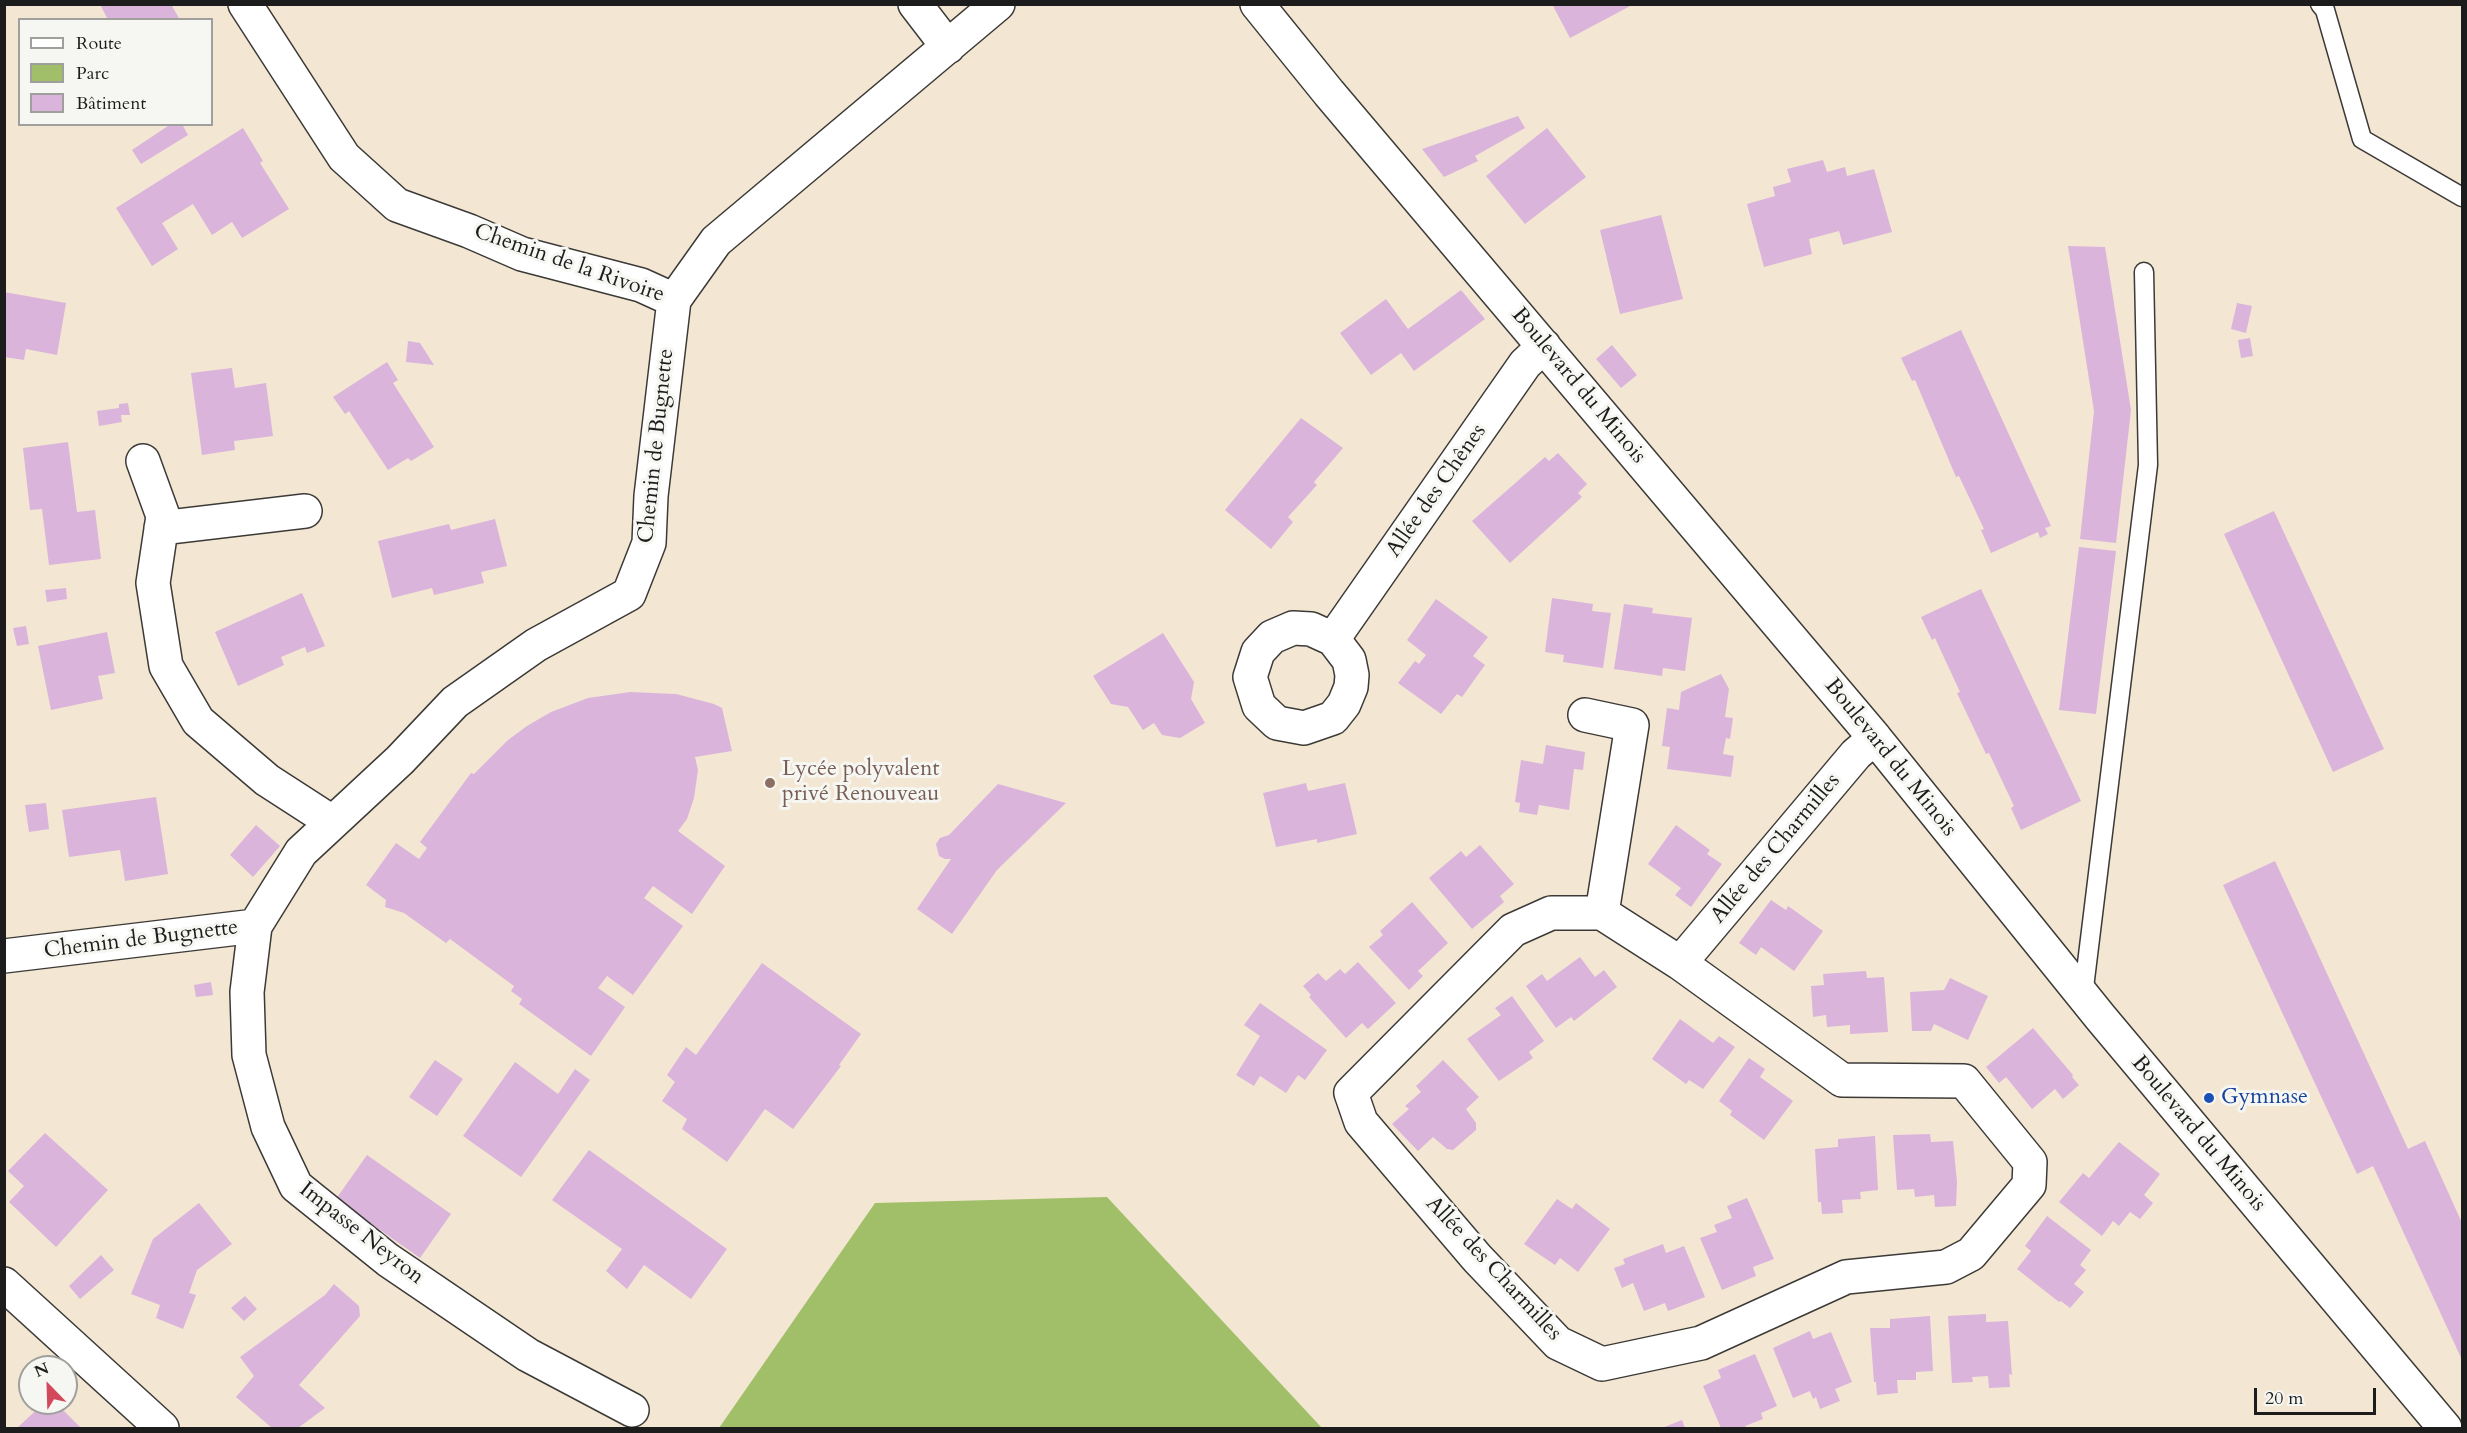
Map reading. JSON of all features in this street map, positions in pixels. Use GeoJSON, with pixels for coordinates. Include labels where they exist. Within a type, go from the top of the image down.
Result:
{"type":"FeatureCollection","features":[{"type":"Feature","properties":{"kind":"street","name":"Chemin de la Rivoire"},"geometry":{"type":"LineString","coordinates":[[245,4],[344,157],[397,205],[522,254],[641,285],[674,300]]}},
{"type":"Feature","properties":{"kind":"street"},"geometry":{"type":"LineString","coordinates":[[915,4],[948,47]]}},
{"type":"Feature","properties":{"kind":"street","name":"Chemin de Bugnette"},"geometry":{"type":"LineString","coordinates":[[4,956],[255,926],[301,852],[400,760],[454,702],[536,645],[628,594],[649,543],[651,496],[674,300],[716,241],[998,4]]}},
{"type":"Feature","properties":{"kind":"street","name":"Boulevard du Minois"},"geometry":{"type":"LineString","coordinates":[[1257,4],[1329,93],[1875,738],[2083,996],[2445,1428]]}},
{"type":"Feature","properties":{"kind":"street","name":"Allée des Chênes"},"geometry":{"type":"LineString","coordinates":[[1333,639],[1525,364],[1544,346]]}},
{"type":"Feature","properties":{"kind":"street"},"geometry":{"type":"LineString","coordinates":[[143,461],[163,516],[153,583],[166,666],[198,721],[267,780],[332,822]]}},
{"type":"Feature","properties":{"kind":"street"},"geometry":{"type":"LineString","coordinates":[[161,528],[305,511]]}},
{"type":"Feature","properties":{"kind":"street"},"geometry":{"type":"LineString","coordinates":[[1585,715],[1632,725],[1602,913]]}},
{"type":"Feature","properties":{"kind":"street","name":"Allée des Charmilles"},"geometry":{"type":"LineString","coordinates":[[1680,963],[1856,754],[1875,738]]}},
{"type":"Feature","properties":{"kind":"street","name":"Allée des Charmilles"},"geometry":{"type":"LineString","coordinates":[[1551,913],[1602,913],[1680,963],[1842,1080],[1964,1081],[2030,1162],[2029,1185],[1971,1254],[1946,1267],[1846,1277],[1701,1343],[1602,1364],[1558,1343],[1477,1258],[1361,1122],[1351,1093],[1513,930],[1551,913]]}},
{"type":"Feature","properties":{"kind":"street","name":"Impasse Neyron"},"geometry":{"type":"LineString","coordinates":[[255,926],[247,992],[249,1055],[268,1127],[296,1186],[388,1260],[528,1355],[632,1410]]}},
{"type":"Feature","properties":{"kind":"street"},"geometry":{"type":"LineString","coordinates":[[4,1284],[162,1428]]}},
{"type":"Feature","properties":{"kind":"lane"},"geometry":{"type":"LineString","coordinates":[[2320,4],[2325,10],[2362,139],[2463,197]]}},
{"type":"Feature","properties":{"kind":"lane"},"geometry":{"type":"LineString","coordinates":[[2083,996],[2148,465],[2144,272]]}},
{"type":"Feature","properties":{"kind":"green space"},"geometry":{"type":"Polygon","coordinates":[[[1107,1197],[1322,1428],[719,1428],[875,1203],[1107,1197]]]}},
{"type":"Feature","properties":{"kind":"building"},"geometry":{"type":"Polygon","coordinates":[[[100,4],[171,4],[179,18],[107,18],[100,4]]]}},
{"type":"Feature","properties":{"kind":"building"},"geometry":{"type":"Polygon","coordinates":[[[1552,4],[1634,4],[1570,38],[1552,4]]]}},
{"type":"Feature","properties":{"kind":"building"},"geometry":{"type":"Polygon","coordinates":[[[1518,116],[1525,128],[1475,156],[1478,161],[1444,177],[1422,149],[1518,116]]]}},
{"type":"Feature","properties":{"kind":"building"},"geometry":{"type":"Polygon","coordinates":[[[168,126],[183,126],[188,135],[141,164],[132,150],[168,126]]]}},
{"type":"Feature","properties":{"kind":"building"},"geometry":{"type":"Polygon","coordinates":[[[243,128],[263,161],[260,163],[289,209],[242,238],[232,222],[212,235],[193,204],[162,223],[178,249],[152,266],[116,208],[243,128]]]}},
{"type":"Feature","properties":{"kind":"building"},"geometry":{"type":"Polygon","coordinates":[[[1547,128],[1586,177],[1525,224],[1486,176],[1547,128]]]}},
{"type":"Feature","properties":{"kind":"building"},"geometry":{"type":"Polygon","coordinates":[[[1823,160],[1827,172],[1845,167],[1847,176],[1874,169],[1892,232],[1843,245],[1839,231],[1809,239],[1812,254],[1764,267],[1747,204],[1775,196],[1773,187],[1791,182],[1787,169],[1823,160]]]}},
{"type":"Feature","properties":{"kind":"building"},"geometry":{"type":"Polygon","coordinates":[[[1661,215],[1683,299],[1620,314],[1600,230],[1661,215]]]}},
{"type":"Feature","properties":{"kind":"building"},"geometry":{"type":"Polygon","coordinates":[[[2068,246],[2105,247],[2131,410],[2116,543],[2080,539],[2094,411],[2068,246]]]}},
{"type":"Feature","properties":{"kind":"building"},"geometry":{"type":"Polygon","coordinates":[[[1461,290],[1485,319],[1414,371],[1401,353],[1371,375],[1340,333],[1386,299],[1408,329],[1461,290]]]}},
{"type":"Feature","properties":{"kind":"building"},"geometry":{"type":"Polygon","coordinates":[[[4,292],[66,303],[57,355],[26,349],[24,360],[4,357],[4,292]]]}},
{"type":"Feature","properties":{"kind":"building"},"geometry":{"type":"Polygon","coordinates":[[[2237,303],[2252,306],[2246,333],[2231,329],[2237,303]]]}},
{"type":"Feature","properties":{"kind":"building"},"geometry":{"type":"Polygon","coordinates":[[[1961,330],[2051,526],[2045,528],[2048,534],[2040,538],[2038,532],[1991,553],[1981,530],[1984,529],[1959,476],[1956,477],[1915,380],[1912,381],[1901,358],[1961,330]]]}},
{"type":"Feature","properties":{"kind":"building"},"geometry":{"type":"Polygon","coordinates":[[[2250,338],[2253,356],[2241,358],[2238,340],[2250,338]]]}},
{"type":"Feature","properties":{"kind":"building"},"geometry":{"type":"Polygon","coordinates":[[[408,341],[420,343],[434,365],[406,362],[408,341]]]}},
{"type":"Feature","properties":{"kind":"building"},"geometry":{"type":"Polygon","coordinates":[[[1612,345],[1637,375],[1621,388],[1596,359],[1612,345]]]}},
{"type":"Feature","properties":{"kind":"building"},"geometry":{"type":"Polygon","coordinates":[[[387,362],[398,380],[393,383],[434,447],[411,461],[408,458],[388,470],[349,411],[345,414],[333,397],[387,362]]]}},
{"type":"Feature","properties":{"kind":"building"},"geometry":{"type":"Polygon","coordinates":[[[232,368],[235,388],[266,383],[273,436],[234,441],[235,450],[202,455],[191,373],[232,368]]]}},
{"type":"Feature","properties":{"kind":"building"},"geometry":{"type":"Polygon","coordinates":[[[128,403],[130,415],[121,415],[122,422],[99,426],[97,411],[119,408],[119,404],[128,403]]]}},
{"type":"Feature","properties":{"kind":"building"},"geometry":{"type":"Polygon","coordinates":[[[1301,418],[1343,448],[1314,482],[1317,485],[1288,517],[1293,522],[1271,549],[1225,510],[1301,418]]]}},
{"type":"Feature","properties":{"kind":"building"},"geometry":{"type":"Polygon","coordinates":[[[68,442],[77,512],[95,510],[101,559],[49,565],[42,509],[30,510],[23,448],[68,442]]]}},
{"type":"Feature","properties":{"kind":"building"},"geometry":{"type":"Polygon","coordinates":[[[1558,453],[1587,484],[1578,493],[1582,497],[1510,563],[1472,521],[1545,457],[1549,461],[1558,453]]]}},
{"type":"Feature","properties":{"kind":"building"},"geometry":{"type":"Polygon","coordinates":[[[2274,511],[2384,749],[2333,772],[2224,534],[2274,511]]]}},
{"type":"Feature","properties":{"kind":"building"},"geometry":{"type":"Polygon","coordinates":[[[495,519],[507,566],[481,572],[484,583],[434,595],[432,588],[392,598],[378,541],[449,524],[451,530],[495,519]]]}},
{"type":"Feature","properties":{"kind":"building"},"geometry":{"type":"Polygon","coordinates":[[[2079,547],[2116,551],[2096,714],[2059,710],[2079,547]]]}},
{"type":"Feature","properties":{"kind":"building"},"geometry":{"type":"Polygon","coordinates":[[[66,588],[67,599],[47,602],[45,590],[66,588]]]}},
{"type":"Feature","properties":{"kind":"building"},"geometry":{"type":"Polygon","coordinates":[[[1981,589],[2081,801],[2021,830],[2011,808],[2014,806],[1957,693],[1960,692],[1935,638],[1932,640],[1921,617],[1981,589]]]}},
{"type":"Feature","properties":{"kind":"building"},"geometry":{"type":"Polygon","coordinates":[[[302,593],[325,646],[307,653],[305,647],[281,657],[284,665],[238,686],[215,632],[302,593]]]}},
{"type":"Feature","properties":{"kind":"building"},"geometry":{"type":"Polygon","coordinates":[[[1552,598],[1593,604],[1592,611],[1611,613],[1603,668],[1563,662],[1564,655],[1545,652],[1552,598]]]}},
{"type":"Feature","properties":{"kind":"building"},"geometry":{"type":"Polygon","coordinates":[[[1436,599],[1488,637],[1473,656],[1485,665],[1462,697],[1457,694],[1441,714],[1398,683],[1415,661],[1419,664],[1426,655],[1407,640],[1436,599]]]}},
{"type":"Feature","properties":{"kind":"building"},"geometry":{"type":"Polygon","coordinates":[[[1624,604],[1653,608],[1652,613],[1692,618],[1685,671],[1663,668],[1662,676],[1614,669],[1624,604]]]}},
{"type":"Feature","properties":{"kind":"building"},"geometry":{"type":"Polygon","coordinates":[[[26,626],[29,644],[17,646],[13,628],[26,626]]]}},
{"type":"Feature","properties":{"kind":"building"},"geometry":{"type":"Polygon","coordinates":[[[107,632],[115,673],[98,676],[103,699],[51,710],[38,646],[107,632]]]}},
{"type":"Feature","properties":{"kind":"building"},"geometry":{"type":"Polygon","coordinates":[[[1163,633],[1194,682],[1191,699],[1205,723],[1180,738],[1162,735],[1154,723],[1143,730],[1128,707],[1111,704],[1093,676],[1163,633]]]}},
{"type":"Feature","properties":{"kind":"building"},"geometry":{"type":"Polygon","coordinates":[[[1721,674],[1729,689],[1725,717],[1733,718],[1730,739],[1726,738],[1723,754],[1734,756],[1731,777],[1667,769],[1670,747],[1662,746],[1667,708],[1679,710],[1681,692],[1721,674]]]}},
{"type":"Feature","properties":{"kind":"building"},"geometry":{"type":"Polygon","coordinates":[[[630,692],[676,694],[722,708],[732,751],[695,757],[698,770],[694,798],[687,819],[678,831],[725,866],[692,914],[653,886],[644,898],[683,926],[633,995],[607,976],[598,988],[625,1007],[591,1056],[519,1004],[522,999],[511,991],[514,986],[450,939],[446,943],[404,913],[385,907],[386,900],[366,885],[396,843],[419,859],[427,848],[420,842],[471,773],[474,774],[508,740],[527,726],[551,712],[588,698],[630,692]]]}},
{"type":"Feature","properties":{"kind":"building"},"geometry":{"type":"Polygon","coordinates":[[[1546,745],[1585,752],[1583,770],[1574,769],[1569,810],[1539,805],[1537,815],[1519,812],[1520,803],[1515,802],[1521,760],[1543,764],[1546,745]]]}},
{"type":"Feature","properties":{"kind":"building"},"geometry":{"type":"Polygon","coordinates":[[[1306,783],[1308,791],[1345,783],[1357,834],[1317,843],[1317,839],[1276,847],[1263,793],[1306,783]]]}},
{"type":"Feature","properties":{"kind":"building"},"geometry":{"type":"Polygon","coordinates":[[[998,784],[1066,803],[997,870],[952,934],[917,909],[951,859],[939,856],[936,844],[940,838],[949,835],[998,784]]]}},
{"type":"Feature","properties":{"kind":"building"},"geometry":{"type":"Polygon","coordinates":[[[156,797],[168,874],[125,881],[120,850],[69,857],[62,810],[156,797]]]}},
{"type":"Feature","properties":{"kind":"building"},"geometry":{"type":"Polygon","coordinates":[[[46,803],[49,829],[29,832],[25,805],[46,803]]]}},
{"type":"Feature","properties":{"kind":"building"},"geometry":{"type":"Polygon","coordinates":[[[256,825],[280,846],[253,877],[230,855],[256,825]]]}},
{"type":"Feature","properties":{"kind":"building"},"geometry":{"type":"Polygon","coordinates":[[[1676,825],[1710,850],[1707,854],[1722,864],[1691,907],[1675,895],[1681,888],[1648,864],[1676,825]]]}},
{"type":"Feature","properties":{"kind":"building"},"geometry":{"type":"Polygon","coordinates":[[[1480,845],[1514,884],[1500,896],[1504,902],[1472,929],[1429,878],[1461,851],[1466,857],[1480,845]]]}},
{"type":"Feature","properties":{"kind":"building"},"geometry":{"type":"Polygon","coordinates":[[[2275,861],[2408,1149],[2425,1141],[2462,1223],[2462,1360],[2373,1166],[2357,1174],[2223,885],[2275,861]]]}},
{"type":"Feature","properties":{"kind":"building"},"geometry":{"type":"Polygon","coordinates":[[[1771,900],[1786,910],[1788,906],[1823,931],[1794,971],[1761,947],[1756,955],[1739,943],[1771,900]]]}},
{"type":"Feature","properties":{"kind":"building"},"geometry":{"type":"Polygon","coordinates":[[[1412,902],[1448,943],[1418,971],[1423,976],[1409,990],[1369,947],[1383,935],[1380,931],[1412,902]]]}},
{"type":"Feature","properties":{"kind":"building"},"geometry":{"type":"Polygon","coordinates":[[[1580,957],[1595,977],[1604,970],[1617,987],[1574,1021],[1571,1017],[1556,1028],[1526,986],[1542,974],[1547,981],[1580,957]]]}},
{"type":"Feature","properties":{"kind":"building"},"geometry":{"type":"Polygon","coordinates":[[[1358,962],[1396,1003],[1368,1029],[1362,1023],[1346,1038],[1309,997],[1311,995],[1303,986],[1318,973],[1326,981],[1340,969],[1345,974],[1358,962]]]}},
{"type":"Feature","properties":{"kind":"building"},"geometry":{"type":"Polygon","coordinates":[[[762,963],[861,1034],[839,1065],[841,1066],[793,1129],[765,1109],[727,1162],[682,1129],[687,1119],[662,1101],[675,1082],[667,1075],[686,1047],[696,1055],[762,963]]]}},
{"type":"Feature","properties":{"kind":"building"},"geometry":{"type":"Polygon","coordinates":[[[1866,971],[1867,978],[1884,977],[1888,1032],[1850,1034],[1850,1025],[1827,1027],[1826,1015],[1813,1017],[1811,986],[1824,985],[1823,974],[1866,971]]]}},
{"type":"Feature","properties":{"kind":"building"},"geometry":{"type":"Polygon","coordinates":[[[1950,978],[1988,996],[1968,1040],[1934,1024],[1931,1031],[1912,1031],[1910,992],[1944,990],[1950,978]]]}},
{"type":"Feature","properties":{"kind":"building"},"geometry":{"type":"Polygon","coordinates":[[[211,982],[213,995],[196,997],[194,985],[211,982]]]}},
{"type":"Feature","properties":{"kind":"building"},"geometry":{"type":"Polygon","coordinates":[[[1512,996],[1544,1041],[1529,1052],[1533,1058],[1499,1081],[1467,1039],[1501,1015],[1495,1008],[1512,996]]]}},
{"type":"Feature","properties":{"kind":"building"},"geometry":{"type":"Polygon","coordinates":[[[1260,1003],[1327,1050],[1305,1080],[1298,1075],[1286,1093],[1260,1076],[1254,1086],[1236,1075],[1260,1036],[1244,1025],[1260,1003]]]}},
{"type":"Feature","properties":{"kind":"building"},"geometry":{"type":"Polygon","coordinates":[[[1680,1019],[1713,1043],[1719,1036],[1735,1047],[1703,1089],[1689,1080],[1686,1084],[1652,1059],[1680,1019]]]}},
{"type":"Feature","properties":{"kind":"building"},"geometry":{"type":"Polygon","coordinates":[[[2033,1028],[2079,1085],[2063,1099],[2055,1089],[2032,1109],[2006,1077],[1999,1083],[1986,1067],[2033,1028]]]}},
{"type":"Feature","properties":{"kind":"building"},"geometry":{"type":"Polygon","coordinates":[[[1749,1058],[1765,1069],[1760,1077],[1793,1101],[1764,1140],[1730,1115],[1732,1111],[1719,1101],[1749,1058]]]}},
{"type":"Feature","properties":{"kind":"building"},"geometry":{"type":"Polygon","coordinates":[[[435,1060],[463,1079],[437,1116],[409,1097],[435,1060]]]}},
{"type":"Feature","properties":{"kind":"building"},"geometry":{"type":"Polygon","coordinates":[[[1443,1060],[1479,1097],[1466,1109],[1476,1123],[1476,1130],[1453,1150],[1447,1149],[1433,1137],[1418,1151],[1392,1124],[1409,1109],[1405,1106],[1421,1092],[1416,1086],[1443,1060]]]}},
{"type":"Feature","properties":{"kind":"building"},"geometry":{"type":"Polygon","coordinates":[[[515,1062],[558,1094],[575,1069],[590,1080],[521,1177],[463,1136],[515,1062]]]}},
{"type":"Feature","properties":{"kind":"building"},"geometry":{"type":"Polygon","coordinates":[[[45,1133],[108,1190],[56,1247],[9,1202],[24,1186],[8,1171],[45,1133]]]}},
{"type":"Feature","properties":{"kind":"building"},"geometry":{"type":"Polygon","coordinates":[[[1930,1134],[1931,1142],[1953,1141],[1957,1182],[1956,1206],[1935,1207],[1934,1195],[1915,1197],[1914,1189],[1897,1190],[1893,1135],[1930,1134]]]}},
{"type":"Feature","properties":{"kind":"building"},"geometry":{"type":"Polygon","coordinates":[[[1875,1136],[1878,1190],[1860,1192],[1861,1199],[1842,1200],[1843,1213],[1822,1214],[1821,1202],[1818,1202],[1815,1149],[1838,1147],[1838,1139],[1875,1136]]]}},
{"type":"Feature","properties":{"kind":"building"},"geometry":{"type":"Polygon","coordinates":[[[2119,1142],[2160,1174],[2144,1195],[2153,1203],[2140,1219],[2130,1212],[2119,1226],[2113,1221],[2102,1236],[2059,1202],[2083,1173],[2089,1178],[2119,1142]]]}},
{"type":"Feature","properties":{"kind":"building"},"geometry":{"type":"Polygon","coordinates":[[[589,1150],[727,1249],[691,1299],[644,1265],[627,1289],[606,1271],[622,1249],[552,1200],[589,1150]]]}},
{"type":"Feature","properties":{"kind":"building"},"geometry":{"type":"Polygon","coordinates":[[[367,1155],[451,1214],[420,1258],[336,1199],[367,1155]]]}},
{"type":"Feature","properties":{"kind":"building"},"geometry":{"type":"Polygon","coordinates":[[[1747,1198],[1774,1259],[1753,1267],[1756,1276],[1722,1290],[1700,1238],[1717,1232],[1714,1225],[1732,1218],[1727,1206],[1747,1198]]]}},
{"type":"Feature","properties":{"kind":"building"},"geometry":{"type":"Polygon","coordinates":[[[1557,1199],[1572,1209],[1576,1203],[1610,1229],[1578,1272],[1560,1258],[1555,1265],[1524,1244],[1557,1199]]]}},
{"type":"Feature","properties":{"kind":"building"},"geometry":{"type":"Polygon","coordinates":[[[199,1203],[232,1244],[197,1270],[189,1293],[196,1295],[183,1329],[156,1318],[160,1305],[131,1294],[153,1239],[199,1203]]]}},
{"type":"Feature","properties":{"kind":"building"},"geometry":{"type":"Polygon","coordinates":[[[2047,1216],[2091,1250],[2080,1265],[2086,1270],[2074,1284],[2084,1292],[2070,1308],[2017,1269],[2031,1251],[2025,1246],[2047,1216]]]}},
{"type":"Feature","properties":{"kind":"building"},"geometry":{"type":"Polygon","coordinates":[[[1663,1244],[1666,1253],[1684,1246],[1705,1297],[1668,1311],[1665,1303],[1644,1311],[1633,1283],[1622,1288],[1614,1268],[1625,1264],[1623,1259],[1663,1244]]]}},
{"type":"Feature","properties":{"kind":"building"},"geometry":{"type":"Polygon","coordinates":[[[101,1255],[114,1270],[80,1299],[69,1286],[101,1255]]]}},
{"type":"Feature","properties":{"kind":"building"},"geometry":{"type":"Polygon","coordinates":[[[334,1284],[359,1306],[360,1316],[299,1385],[325,1408],[298,1428],[272,1428],[236,1397],[254,1376],[240,1357],[325,1295],[334,1284]]]}},
{"type":"Feature","properties":{"kind":"building"},"geometry":{"type":"Polygon","coordinates":[[[245,1296],[257,1309],[244,1321],[231,1308],[245,1296]]]}},
{"type":"Feature","properties":{"kind":"building"},"geometry":{"type":"Polygon","coordinates":[[[1986,1314],[1986,1322],[2008,1321],[2012,1375],[2009,1374],[2010,1387],[1989,1388],[1988,1376],[1972,1377],[1973,1382],[1952,1383],[1948,1316],[1986,1314]]]}},
{"type":"Feature","properties":{"kind":"building"},"geometry":{"type":"Polygon","coordinates":[[[1930,1316],[1933,1371],[1916,1372],[1916,1380],[1897,1380],[1898,1393],[1877,1395],[1870,1328],[1890,1328],[1890,1319],[1930,1316]]]}},
{"type":"Feature","properties":{"kind":"building"},"geometry":{"type":"Polygon","coordinates":[[[1810,1331],[1813,1339],[1831,1332],[1852,1382],[1835,1389],[1840,1401],[1820,1409],[1816,1397],[1813,1399],[1810,1391],[1793,1398],[1773,1348],[1810,1331]]]}},
{"type":"Feature","properties":{"kind":"building"},"geometry":{"type":"Polygon","coordinates":[[[1755,1354],[1777,1406],[1761,1413],[1763,1419],[1745,1426],[1746,1428],[1721,1428],[1703,1386],[1721,1378],[1718,1370],[1755,1354]]]}},
{"type":"Feature","properties":{"kind":"building"},"geometry":{"type":"Polygon","coordinates":[[[31,1415],[68,1415],[81,1428],[17,1428],[31,1415]]]}},
{"type":"Feature","properties":{"kind":"building"},"geometry":{"type":"Polygon","coordinates":[[[1682,1420],[1685,1428],[1662,1428],[1682,1420]]]}},
{"type":"Feature","properties":{"kind":"place","name":"Lycée polyvalent privé Renouveau"},"geometry":{"type":"Point","coordinates":[770,783]}},
{"type":"Feature","properties":{"kind":"place","name":"Gymnase"},"geometry":{"type":"Point","coordinates":[2209,1098]}}]}
